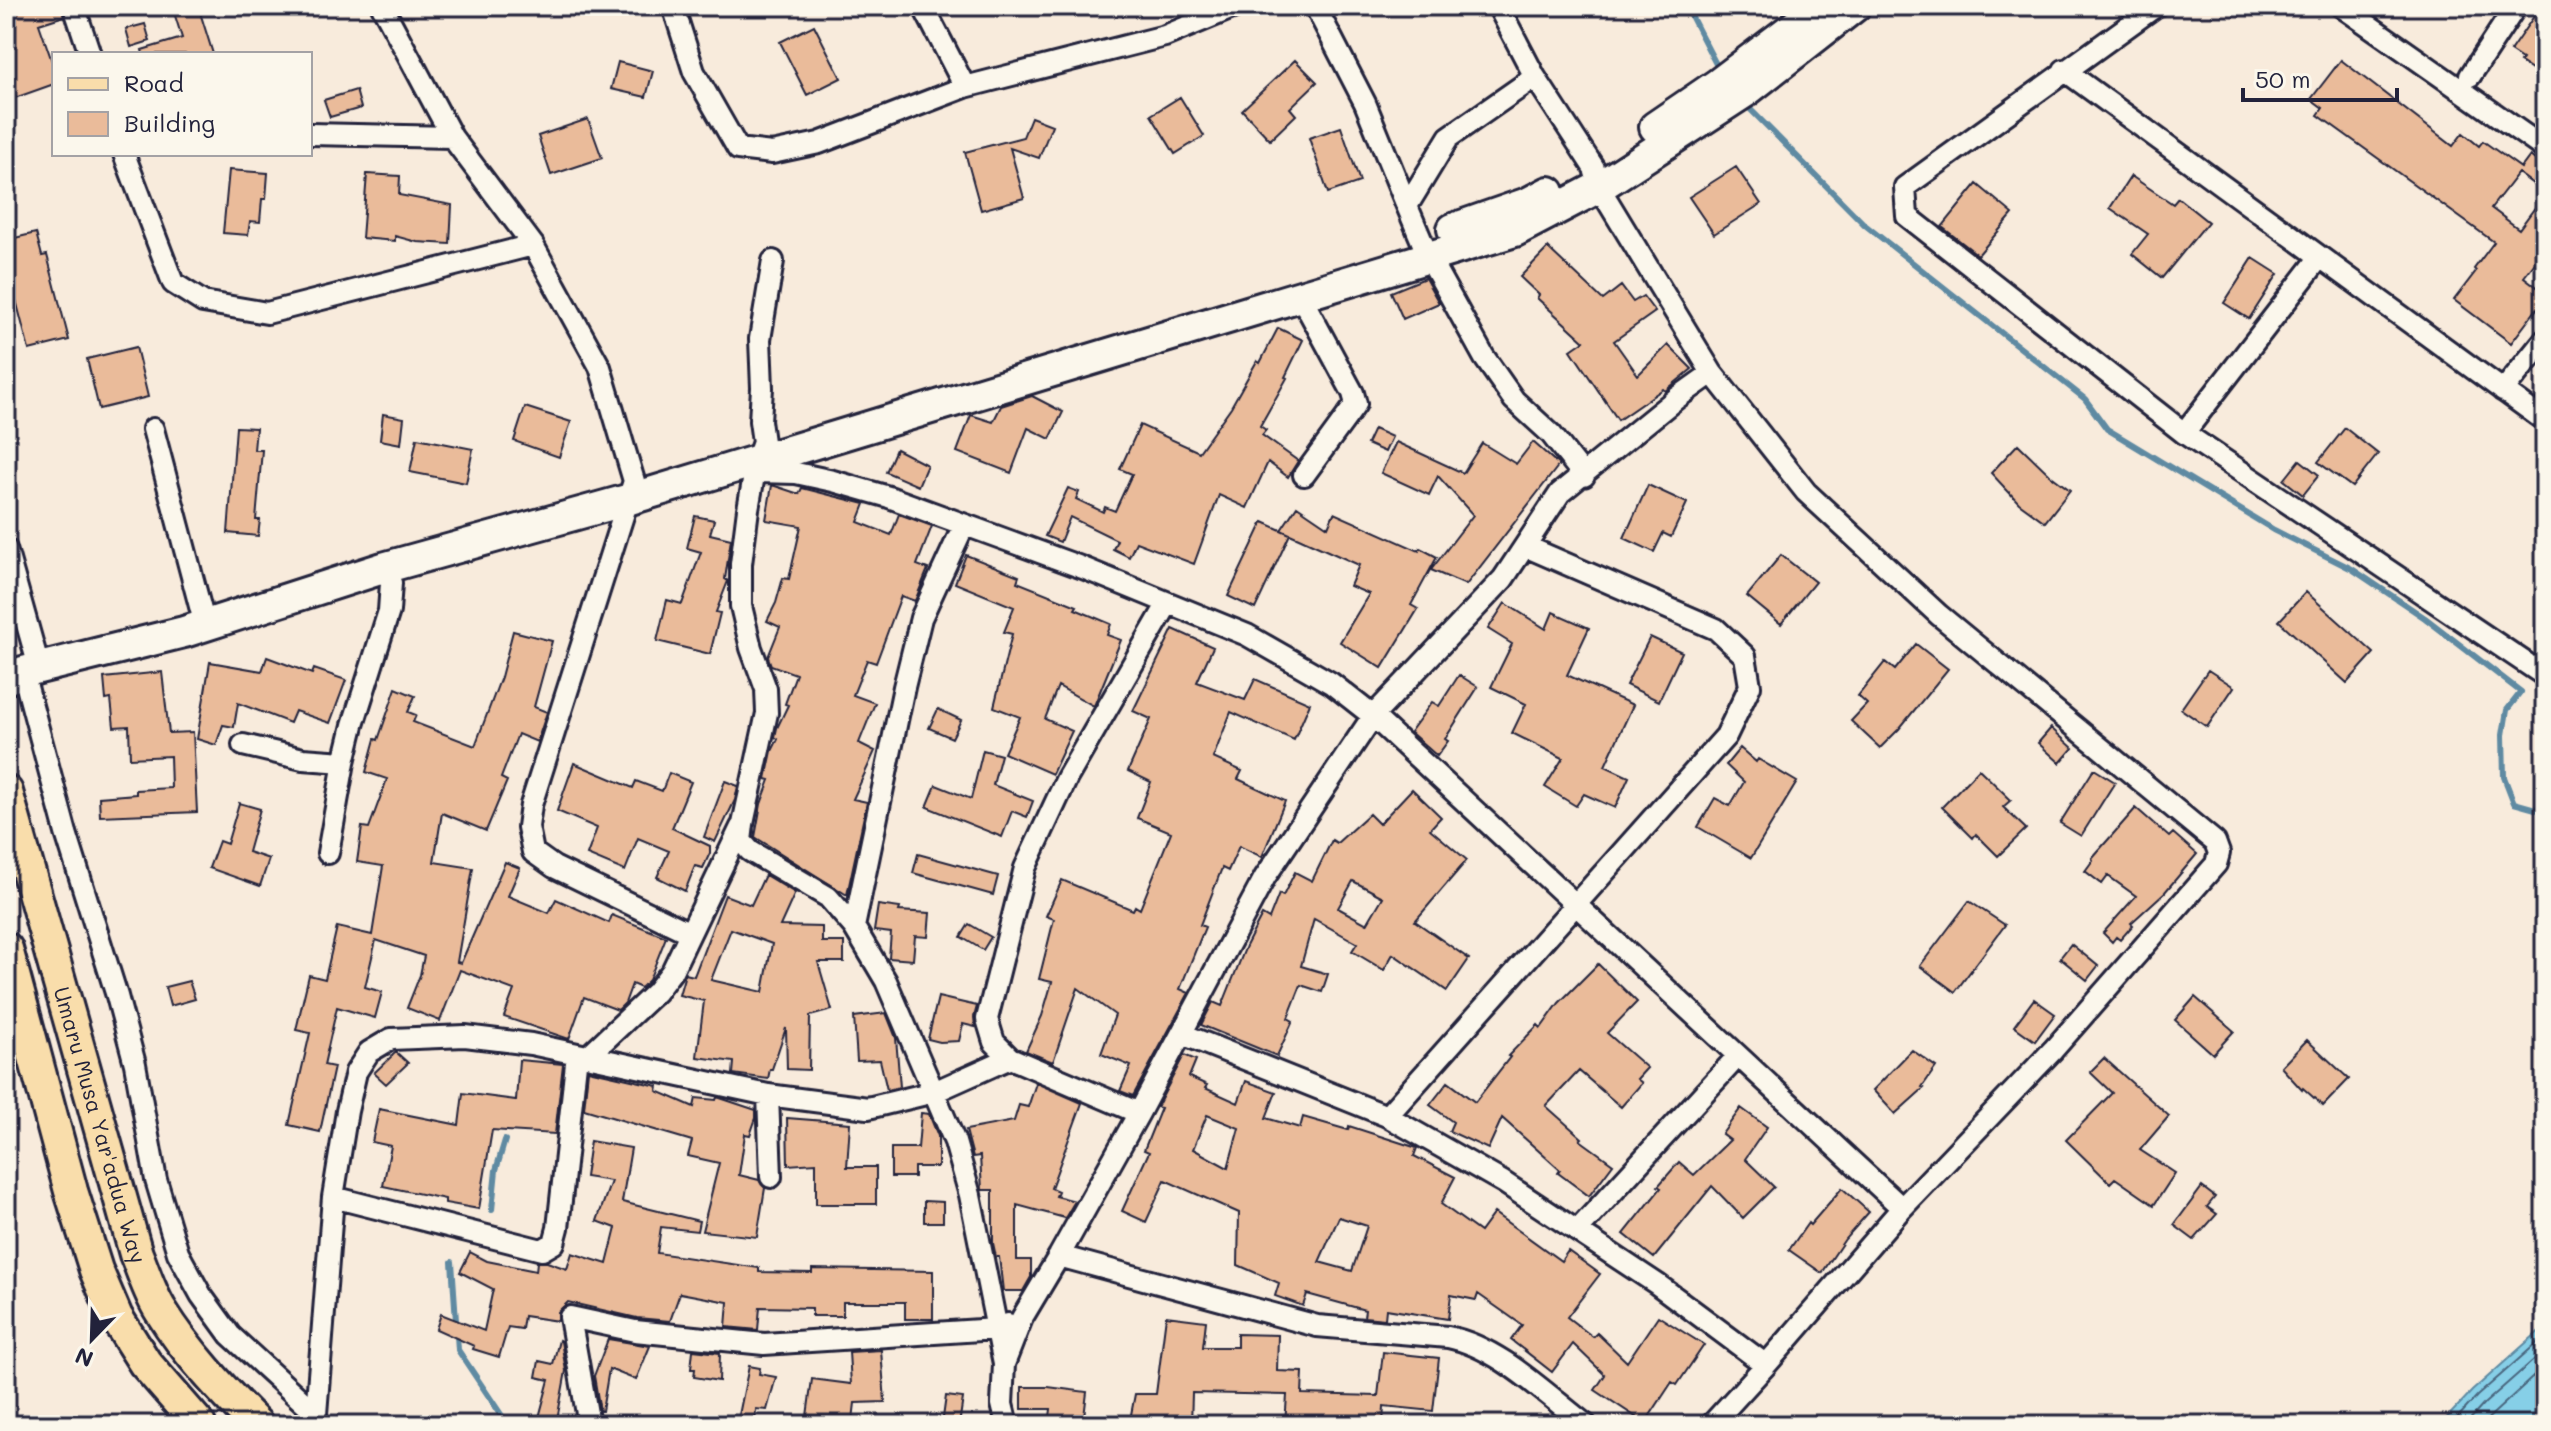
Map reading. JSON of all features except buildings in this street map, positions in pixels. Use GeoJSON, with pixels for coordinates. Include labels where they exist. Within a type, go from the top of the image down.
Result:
{"type":"FeatureCollection","features":[{"type":"Feature","properties":{"kind":"main road"},"geometry":{"type":"LineString","coordinates":[[1596,178],[1822,6]]}},
{"type":"Feature","properties":{"kind":"main road"},"geometry":{"type":"LineString","coordinates":[[18,670],[631,490],[759,458],[1300,295],[1596,178],[1745,92],[1855,6]]}},
{"type":"Feature","properties":{"kind":"main road"},"geometry":{"type":"LineString","coordinates":[[759,458],[1425,248]]}},
{"type":"Feature","properties":{"kind":"main road"},"geometry":{"type":"LineString","coordinates":[[18,670],[184,632],[631,490]]}},
{"type":"Feature","properties":{"kind":"main road","name":"Umaru Musa Yar'adua Way"},"geometry":{"type":"LineString","coordinates":[[6,792],[136,1254],[159,1309],[224,1392],[257,1425]]}},
{"type":"Feature","properties":{"kind":"main road","name":"Umaru Musa Yar'adua Way"},"geometry":{"type":"LineString","coordinates":[[6,949],[71,1191],[96,1270],[116,1317],[145,1363],[199,1425]]}},
{"type":"Feature","properties":{"kind":"street"},"geometry":{"type":"LineString","coordinates":[[74,6],[89,52]]}},
{"type":"Feature","properties":{"kind":"street"},"geometry":{"type":"LineString","coordinates":[[382,6],[452,137],[533,245],[600,367],[631,490],[531,805],[528,827],[533,852],[554,867],[690,933]]}},
{"type":"Feature","properties":{"kind":"street"},"geometry":{"type":"LineString","coordinates":[[673,6],[694,72],[738,149],[772,153],[819,143],[965,87],[1165,36],[1237,6]]}},
{"type":"Feature","properties":{"kind":"street"},"geometry":{"type":"LineString","coordinates":[[923,6],[965,87]]}},
{"type":"Feature","properties":{"kind":"street"},"geometry":{"type":"LineString","coordinates":[[1315,6],[1365,103],[1425,248],[1484,357],[1514,400],[1551,434],[1584,476]]}},
{"type":"Feature","properties":{"kind":"street"},"geometry":{"type":"LineString","coordinates":[[1498,6],[1535,77],[1712,373],[1806,492],[1939,615],[2215,842],[2219,853],[2216,864],[2053,1050],[1902,1208],[1711,1425]]}},
{"type":"Feature","properties":{"kind":"street"},"geometry":{"type":"LineString","coordinates":[[2156,6],[1905,187],[1907,216],[2184,433],[2545,676]]}},
{"type":"Feature","properties":{"kind":"street"},"geometry":{"type":"LineString","coordinates":[[2341,6],[2545,149]]}},
{"type":"Feature","properties":{"kind":"street"},"geometry":{"type":"LineString","coordinates":[[2470,76],[2516,6]]}},
{"type":"Feature","properties":{"kind":"street"},"geometry":{"type":"LineString","coordinates":[[2064,70],[2545,421]]}},
{"type":"Feature","properties":{"kind":"street"},"geometry":{"type":"LineString","coordinates":[[1407,206],[1449,137],[1535,77]]}},
{"type":"Feature","properties":{"kind":"street"},"geometry":{"type":"LineString","coordinates":[[312,134],[452,137]]}},
{"type":"Feature","properties":{"kind":"street"},"geometry":{"type":"LineString","coordinates":[[125,156],[173,283],[203,302],[267,313],[533,245]]}},
{"type":"Feature","properties":{"kind":"street"},"geometry":{"type":"LineString","coordinates":[[2184,433],[2320,257]]}},
{"type":"Feature","properties":{"kind":"street"},"geometry":{"type":"LineString","coordinates":[[773,261],[760,339],[762,388],[759,458],[741,564],[741,606],[751,648],[766,689],[767,713],[741,841],[750,851],[828,897],[854,927],[886,981],[955,1142],[970,1195],[1004,1364],[1002,1404],[1007,1425]]}},
{"type":"Feature","properties":{"kind":"street"},"geometry":{"type":"LineString","coordinates":[[1300,295],[1356,404],[1304,475]]}},
{"type":"Feature","properties":{"kind":"street"},"geometry":{"type":"LineString","coordinates":[[2503,391],[2545,339]]}},
{"type":"Feature","properties":{"kind":"street"},"geometry":{"type":"LineString","coordinates":[[1004,1364],[1022,1318],[1139,1113],[1265,877],[1373,716],[1503,579],[1560,493],[1712,373]]}},
{"type":"Feature","properties":{"kind":"street"},"geometry":{"type":"LineString","coordinates":[[153,429],[202,614]]}},
{"type":"Feature","properties":{"kind":"street"},"geometry":{"type":"LineString","coordinates":[[759,458],[796,473],[889,497],[1083,568],[1247,635],[1331,683],[1373,716],[1902,1208]]}},
{"type":"Feature","properties":{"kind":"street"},"geometry":{"type":"LineString","coordinates":[[854,927],[921,618],[964,525]]}},
{"type":"Feature","properties":{"kind":"street"},"geometry":{"type":"LineString","coordinates":[[1387,1116],[1726,736],[1750,686],[1745,656],[1716,629],[1525,546]]}},
{"type":"Feature","properties":{"kind":"street"},"geometry":{"type":"LineString","coordinates":[[6,549],[18,670],[117,996],[135,1064],[156,1180],[178,1253],[201,1295],[230,1335],[317,1421]]}},
{"type":"Feature","properties":{"kind":"street"},"geometry":{"type":"LineString","coordinates":[[328,853],[353,725],[389,611],[391,583],[383,568]]}},
{"type":"Feature","properties":{"kind":"street"},"geometry":{"type":"LineString","coordinates":[[1139,1113],[1010,1058],[994,1042],[987,1019],[1025,868],[1067,778],[1168,603]]}},
{"type":"Feature","properties":{"kind":"street"},"geometry":{"type":"LineString","coordinates":[[243,745],[303,759],[344,762]]}},
{"type":"Feature","properties":{"kind":"street"},"geometry":{"type":"LineString","coordinates":[[333,1197],[542,1250],[554,1243],[583,1055],[656,992],[672,971],[743,824]]}},
{"type":"Feature","properties":{"kind":"street"},"geometry":{"type":"LineString","coordinates":[[1182,1034],[1387,1116],[1503,1182],[1657,1284],[1766,1365]]}},
{"type":"Feature","properties":{"kind":"street"},"geometry":{"type":"LineString","coordinates":[[317,1421],[333,1197],[356,1072],[369,1052],[391,1039],[465,1036],[531,1044],[768,1095],[868,1108],[934,1092],[1010,1058]]}},
{"type":"Feature","properties":{"kind":"street"},"geometry":{"type":"LineString","coordinates":[[1577,1231],[1738,1056]]}},
{"type":"Feature","properties":{"kind":"street"},"geometry":{"type":"LineString","coordinates":[[768,1095],[771,1177]]}},
{"type":"Feature","properties":{"kind":"street"},"geometry":{"type":"LineString","coordinates":[[1059,1256],[1317,1326],[1465,1340],[1508,1365],[1586,1425]]}},
{"type":"Feature","properties":{"kind":"street"},"geometry":{"type":"LineString","coordinates":[[589,1425],[570,1317],[635,1331],[764,1344],[996,1329],[1022,1318]]}},
{"type":"Feature","properties":{"kind":"water"},"geometry":{"type":"Polygon","coordinates":[[[2545,1326],[2545,1425],[2440,1425],[2472,1391],[2545,1326]]]}},
{"type":"Feature","properties":{"kind":"waterway"},"geometry":{"type":"LineString","coordinates":[[1686,6],[1719,70]]}},
{"type":"Feature","properties":{"kind":"waterway"},"geometry":{"type":"LineString","coordinates":[[1747,106],[1865,225],[2085,399],[2107,429],[2274,530],[2352,569],[2425,618],[2521,692],[2507,710],[2503,735],[2504,777],[2514,803],[2539,810],[2545,808]]}},
{"type":"Feature","properties":{"kind":"waterway"},"geometry":{"type":"LineString","coordinates":[[492,1210],[496,1170],[505,1140]]}},
{"type":"Feature","properties":{"kind":"waterway"},"geometry":{"type":"LineString","coordinates":[[452,1262],[458,1350],[508,1425]]}}]}
